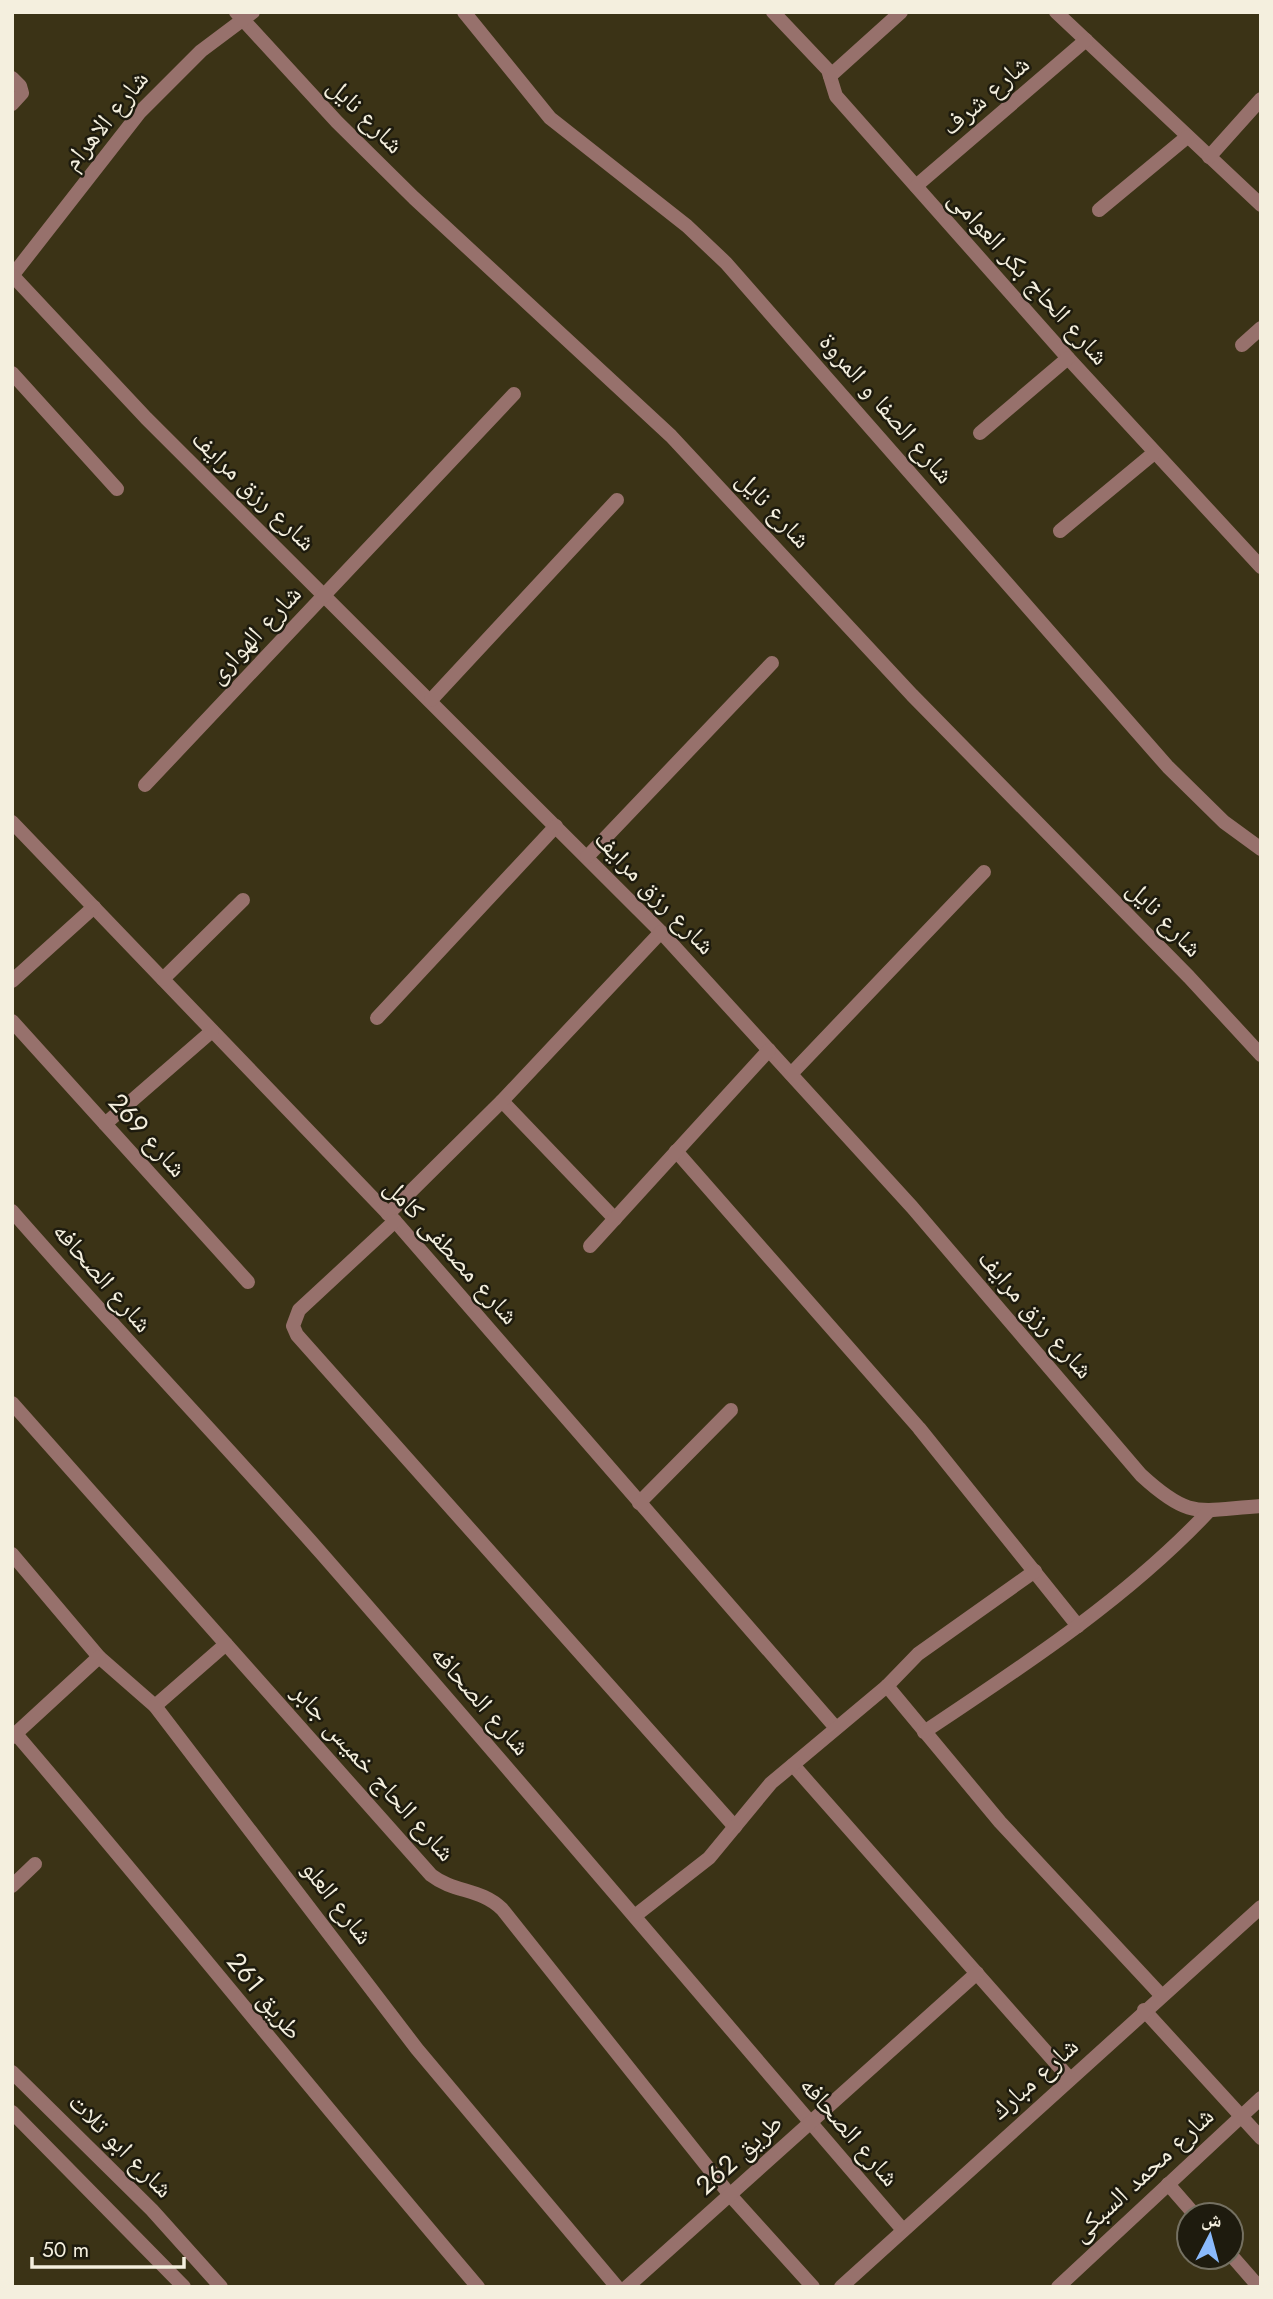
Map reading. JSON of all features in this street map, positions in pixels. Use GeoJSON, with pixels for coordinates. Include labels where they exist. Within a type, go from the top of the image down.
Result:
{"type":"FeatureCollection","features":[{"type":"Feature","properties":{"kind":"street","name":"شارع الصفا و المروة"},"geometry":{"type":"LineString","coordinates":[[464,12],[550,118],[687,226],[726,262],[852,404],[1028,611],[1168,767],[1224,822],[1261,849]]}},
{"type":"Feature","properties":{"kind":"street","name":"شارع الحاج بكر العوامى"},"geometry":{"type":"LineString","coordinates":[[773,12],[824,64],[836,96],[1154,453],[1259,561]]}},
{"type":"Feature","properties":{"kind":"street"},"geometry":{"type":"LineString","coordinates":[[830,76],[901,12]]}},
{"type":"Feature","properties":{"kind":"street"},"geometry":{"type":"LineString","coordinates":[[1056,12],[1261,205]]}},
{"type":"Feature","properties":{"kind":"street","name":"شارع الاهرام"},"geometry":{"type":"LineString","coordinates":[[13,276],[140,112],[201,51],[243,15]]}},
{"type":"Feature","properties":{"kind":"street","name":"شارع نايل"},"geometry":{"type":"LineString","coordinates":[[243,15],[337,122],[414,198],[671,436],[912,695],[1189,977],[1261,1055]]}},
{"type":"Feature","properties":{"kind":"street","name":"شارع شرف"},"geometry":{"type":"LineString","coordinates":[[916,186],[1086,40]]}},
{"type":"Feature","properties":{"kind":"street"},"geometry":{"type":"LineString","coordinates":[[12,78],[20,86],[22,93],[12,104]]}},
{"type":"Feature","properties":{"kind":"street"},"geometry":{"type":"LineString","coordinates":[[1209,157],[1261,99]]}},
{"type":"Feature","properties":{"kind":"street"},"geometry":{"type":"LineString","coordinates":[[1099,210],[1187,137]]}},
{"type":"Feature","properties":{"kind":"street","name":"شارع رزق مرايف"},"geometry":{"type":"LineString","coordinates":[[13,276],[146,418],[326,594],[662,932],[912,1207],[1141,1475],[1177,1504],[1208,1512],[1255,1507]]}},
{"type":"Feature","properties":{"kind":"street"},"geometry":{"type":"LineString","coordinates":[[1242,345],[1261,328]]}},
{"type":"Feature","properties":{"kind":"street"},"geometry":{"type":"LineString","coordinates":[[980,433],[1068,358]]}},
{"type":"Feature","properties":{"kind":"street"},"geometry":{"type":"LineString","coordinates":[[12,373],[117,489]]}},
{"type":"Feature","properties":{"kind":"street","name":"شارع الهوارى"},"geometry":{"type":"LineString","coordinates":[[145,785],[514,394]]}},
{"type":"Feature","properties":{"kind":"street"},"geometry":{"type":"LineString","coordinates":[[1060,531],[1154,453]]}},
{"type":"Feature","properties":{"kind":"street"},"geometry":{"type":"LineString","coordinates":[[431,700],[617,500]]}},
{"type":"Feature","properties":{"kind":"street"},"geometry":{"type":"LineString","coordinates":[[587,857],[772,663]]}},
{"type":"Feature","properties":{"kind":"street","name":"شارع مصطفى كامل"},"geometry":{"type":"LineString","coordinates":[[12,822],[392,1218],[836,1728]]}},
{"type":"Feature","properties":{"kind":"street"},"geometry":{"type":"LineString","coordinates":[[377,1018],[556,826]]}},
{"type":"Feature","properties":{"kind":"street"},"geometry":{"type":"LineString","coordinates":[[791,1074],[984,872]]}},
{"type":"Feature","properties":{"kind":"street"},"geometry":{"type":"LineString","coordinates":[[163,979],[243,900]]}},
{"type":"Feature","properties":{"kind":"street"},"geometry":{"type":"LineString","coordinates":[[12,981],[94,907]]}},
{"type":"Feature","properties":{"kind":"street"},"geometry":{"type":"LineString","coordinates":[[662,932],[392,1218],[299,1310],[293,1326],[297,1335],[735,1828]]}},
{"type":"Feature","properties":{"kind":"street","name":"شارع 269"},"geometry":{"type":"LineString","coordinates":[[12,1021],[248,1282]]}},
{"type":"Feature","properties":{"kind":"street"},"geometry":{"type":"LineString","coordinates":[[105,1124],[212,1031]]}},
{"type":"Feature","properties":{"kind":"street"},"geometry":{"type":"LineString","coordinates":[[590,1246],[769,1050]]}},
{"type":"Feature","properties":{"kind":"street"},"geometry":{"type":"LineString","coordinates":[[502,1101],[615,1219]]}},
{"type":"Feature","properties":{"kind":"street"},"geometry":{"type":"LineString","coordinates":[[676,1151],[808,1298],[1078,1626]]}},
{"type":"Feature","properties":{"kind":"street","name":"شارع الصحافه"},"geometry":{"type":"LineString","coordinates":[[12,1211],[123,1338],[318,1550],[636,1915],[903,2230]]}},
{"type":"Feature","properties":{"kind":"street","name":"شارع الحاج خميس جابر"},"geometry":{"type":"LineString","coordinates":[[12,1403],[430,1875],[450,1887],[484,1895],[502,1909],[730,2195],[813,2287]]}},
{"type":"Feature","properties":{"kind":"street"},"geometry":{"type":"LineString","coordinates":[[639,1503],[731,1410]]}},
{"type":"Feature","properties":{"kind":"street"},"geometry":{"type":"LineString","coordinates":[[1255,1507],[1261,1495]]}},
{"type":"Feature","properties":{"kind":"street"},"geometry":{"type":"LineString","coordinates":[[924,1732],[1078,1626],[1180,1543],[1208,1512]]}},
{"type":"Feature","properties":{"kind":"street","name":"شارع العلو"},"geometry":{"type":"LineString","coordinates":[[12,1554],[99,1657],[155,1706],[417,2049],[617,2287]]}},
{"type":"Feature","properties":{"kind":"street"},"geometry":{"type":"LineString","coordinates":[[636,1915],[709,1858],[771,1783],[887,1686],[918,1654],[1035,1571]]}},
{"type":"Feature","properties":{"kind":"street"},"geometry":{"type":"LineString","coordinates":[[155,1706],[226,1644]]}},
{"type":"Feature","properties":{"kind":"street"},"geometry":{"type":"LineString","coordinates":[[14,1735],[99,1657]]}},
{"type":"Feature","properties":{"kind":"street"},"geometry":{"type":"LineString","coordinates":[[887,1686],[1079,1910],[1161,1995]]}},
{"type":"Feature","properties":{"kind":"street","name":"طريق 261"},"geometry":{"type":"LineString","coordinates":[[14,1735],[105,1838],[312,2093],[478,2287]]}},
{"type":"Feature","properties":{"kind":"street"},"geometry":{"type":"LineString","coordinates":[[793,1765],[1070,2078]]}},
{"type":"Feature","properties":{"kind":"street"},"geometry":{"type":"LineString","coordinates":[[12,1886],[36,1864]]}},
{"type":"Feature","properties":{"kind":"street","name":"شارع مبارك"},"geometry":{"type":"LineString","coordinates":[[841,2287],[1144,2010],[1261,1907]]}},
{"type":"Feature","properties":{"kind":"street","name":"طريق 262"},"geometry":{"type":"LineString","coordinates":[[627,2287],[977,1973]]}},
{"type":"Feature","properties":{"kind":"street"},"geometry":{"type":"LineString","coordinates":[[1144,2010],[1261,2138]]}},
{"type":"Feature","properties":{"kind":"street","name":"شارع ابو تلات"},"geometry":{"type":"LineString","coordinates":[[12,2072],[152,2210],[221,2287]]}},
{"type":"Feature","properties":{"kind":"street","name":"شارع محمد السبكى"},"geometry":{"type":"LineString","coordinates":[[1058,2287],[1261,2098]]}},
{"type":"Feature","properties":{"kind":"street","name":"شارع ابو تلات"},"geometry":{"type":"LineString","coordinates":[[12,2112],[184,2287]]}},
{"type":"Feature","properties":{"kind":"street"},"geometry":{"type":"LineString","coordinates":[[1168,2184],[1183,2201]]}},
{"type":"Feature","properties":{"kind":"street"},"geometry":{"type":"LineString","coordinates":[[1245,2271],[1259,2287]]}}]}
